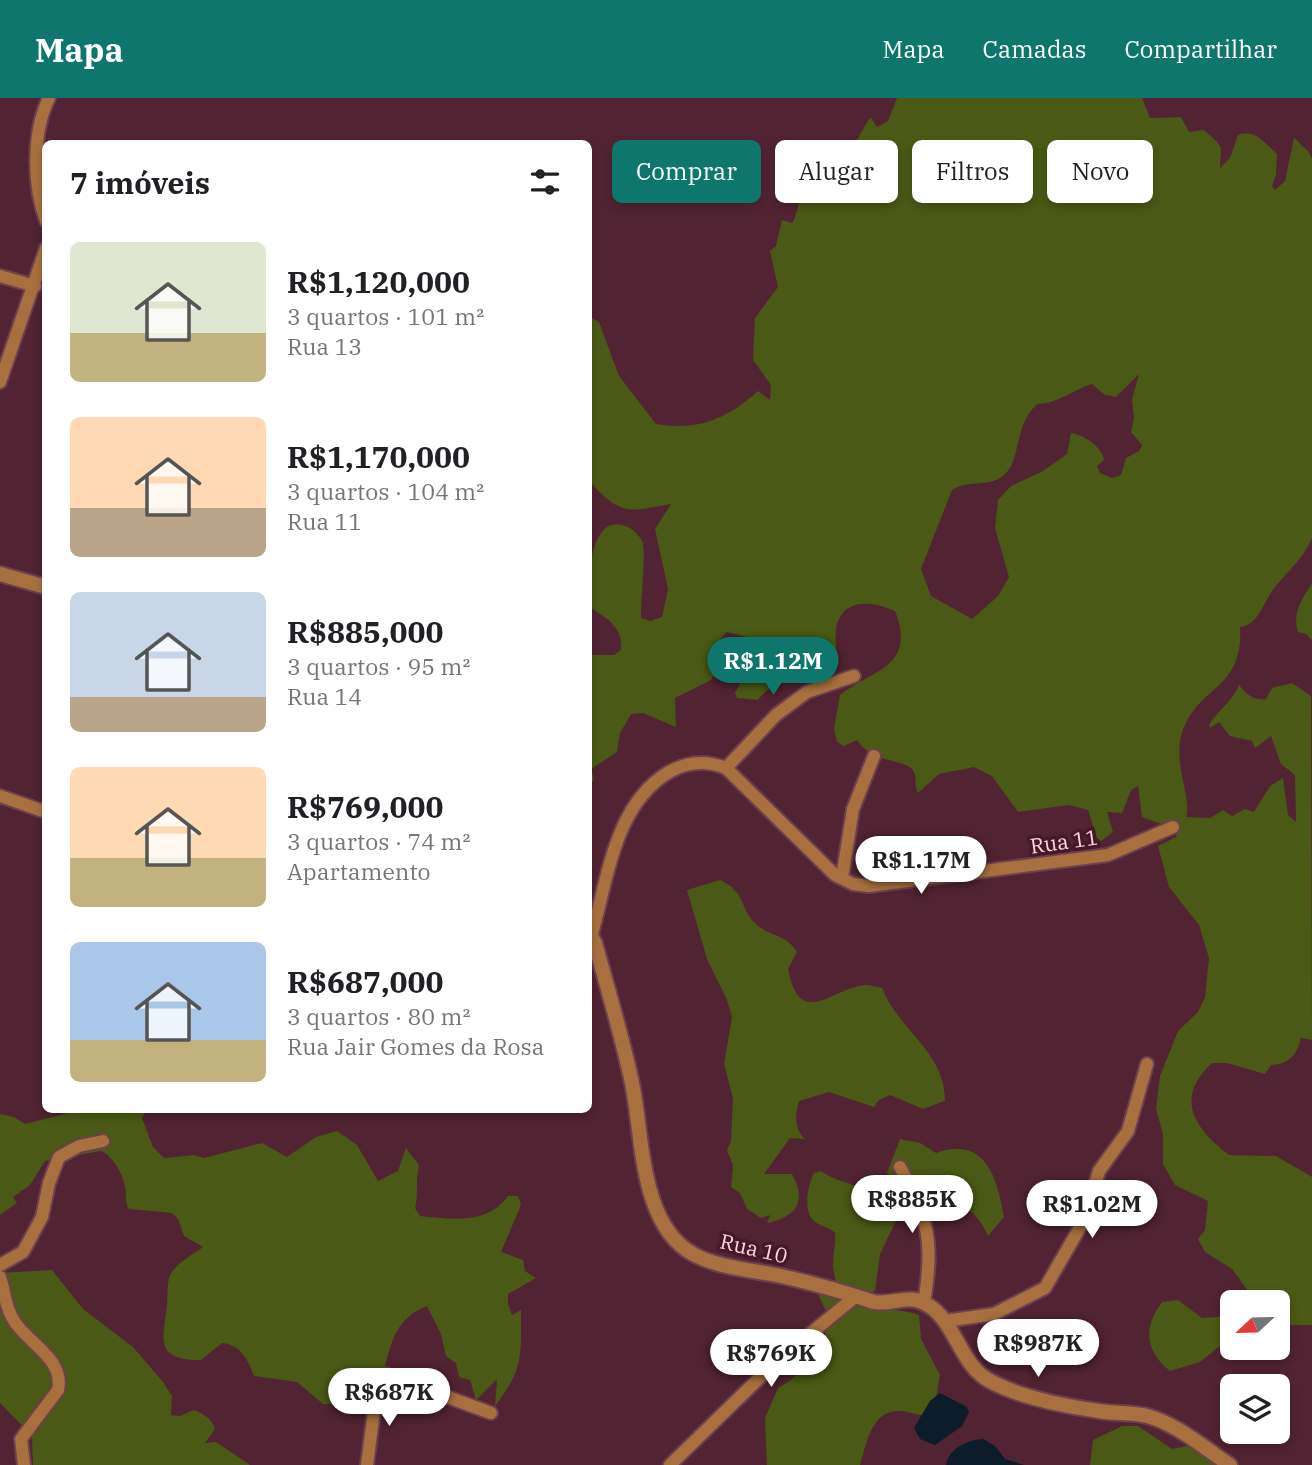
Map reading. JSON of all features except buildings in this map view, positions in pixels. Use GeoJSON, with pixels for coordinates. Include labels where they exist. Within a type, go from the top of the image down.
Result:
{"type":"FeatureCollection","features":[{"type":"Feature","properties":{"kind":"street"},"geometry":{"type":"LineString","coordinates":[[42,209],[38,197],[39,132],[49,98]]}},
{"type":"Feature","properties":{"kind":"street"},"geometry":{"type":"LineString","coordinates":[[0,382],[42,261]]}},
{"type":"Feature","properties":{"kind":"street"},"geometry":{"type":"LineString","coordinates":[[0,275],[34,286]]}},
{"type":"Feature","properties":{"kind":"street"},"geometry":{"type":"LineString","coordinates":[[0,574],[42,586]]}},
{"type":"Feature","properties":{"kind":"street"},"geometry":{"type":"LineString","coordinates":[[842,878],[726,768],[776,715],[807,692],[854,676]]}},
{"type":"Feature","properties":{"kind":"street"},"geometry":{"type":"LineString","coordinates":[[842,878],[853,809],[874,756]]}},
{"type":"Feature","properties":{"kind":"street","name":"Rua 10"},"geometry":{"type":"LineString","coordinates":[[592,927],[626,817],[638,797],[651,783],[680,765],[709,762],[726,768]]}},
{"type":"Feature","properties":{"kind":"street"},"geometry":{"type":"LineString","coordinates":[[0,796],[42,811]]}},
{"type":"Feature","properties":{"kind":"street","name":"Rua 11"},"geometry":{"type":"LineString","coordinates":[[842,878],[869,886],[1108,855],[1173,827]]}},
{"type":"Feature","properties":{"kind":"street","name":"Rua 10"},"geometry":{"type":"LineString","coordinates":[[592,940],[633,1086],[642,1163],[653,1198],[679,1242],[692,1254],[713,1262],[794,1279],[881,1304],[913,1299],[924,1303]]}},
{"type":"Feature","properties":{"kind":"street"},"geometry":{"type":"LineString","coordinates":[[945,1321],[995,1314],[1045,1288],[1086,1217],[1099,1171],[1128,1131],[1147,1064]]}},
{"type":"Feature","properties":{"kind":"street"},"geometry":{"type":"LineString","coordinates":[[0,1265],[23,1252],[42,1217],[49,1183],[59,1157],[79,1146],[103,1141]]}},
{"type":"Feature","properties":{"kind":"street"},"geometry":{"type":"LineString","coordinates":[[900,1167],[921,1205],[929,1236],[930,1268],[924,1303],[945,1321],[963,1357],[989,1380],[1007,1389],[1080,1408],[1149,1416],[1168,1424],[1230,1465]]}},
{"type":"Feature","properties":{"kind":"street"},"geometry":{"type":"LineString","coordinates":[[0,1277],[12,1319],[53,1363],[60,1381],[58,1390],[21,1439],[24,1465]]}},
{"type":"Feature","properties":{"kind":"street"},"geometry":{"type":"LineString","coordinates":[[670,1465],[776,1362],[856,1296]]}},
{"type":"Feature","properties":{"kind":"street"},"geometry":{"type":"LineString","coordinates":[[368,1465],[378,1381],[385,1374],[391,1373],[491,1413]]}},
{"type":"Feature","properties":{"kind":"green space"},"geometry":{"type":"Polygon","coordinates":[[[897,98],[1142,98],[1150,118],[1181,117],[1189,132],[1204,130],[1211,136],[1220,147],[1220,168],[1230,158],[1238,135],[1255,135],[1277,154],[1276,175],[1272,186],[1275,190],[1285,181],[1294,138],[1309,152],[1312,159],[1312,538],[1299,559],[1272,591],[1256,618],[1240,627],[1239,649],[1234,665],[1227,677],[1196,707],[1187,720],[1179,747],[1187,802],[1186,817],[1210,818],[1223,810],[1232,816],[1245,809],[1254,812],[1270,786],[1283,778],[1288,815],[1296,822],[1295,775],[1281,764],[1271,736],[1255,748],[1252,741],[1230,736],[1219,722],[1210,728],[1209,725],[1239,685],[1247,694],[1258,699],[1266,699],[1272,688],[1292,683],[1311,696],[1312,1040],[1301,1038],[1291,1058],[1271,1065],[1265,1074],[1227,1063],[1212,1063],[1200,1076],[1191,1100],[1198,1123],[1229,1155],[1276,1156],[1312,1177],[1312,1325],[1290,1325],[1290,1290],[1247,1290],[1232,1269],[1205,1252],[1198,1239],[1205,1230],[1208,1201],[1175,1185],[1163,1164],[1163,1134],[1156,1109],[1160,1076],[1178,1031],[1198,1012],[1205,997],[1209,958],[1199,925],[1169,887],[1158,846],[1176,837],[1177,833],[1172,828],[1142,817],[1138,786],[1131,790],[1122,813],[1107,812],[1113,832],[1101,841],[1097,838],[1088,810],[1069,805],[1018,812],[992,776],[974,767],[939,774],[918,793],[915,774],[910,768],[872,754],[857,740],[844,746],[837,742],[834,729],[840,695],[888,664],[896,655],[900,644],[895,611],[869,604],[858,604],[842,614],[837,624],[837,652],[827,662],[806,674],[776,685],[758,700],[737,698],[735,693],[757,649],[755,639],[727,632],[716,643],[724,657],[711,680],[675,698],[676,727],[643,713],[631,714],[620,733],[617,752],[592,768],[592,655],[614,655],[621,650],[621,642],[620,635],[612,624],[592,609],[592,555],[602,531],[611,525],[622,525],[634,531],[643,547],[641,618],[650,621],[662,617],[668,589],[655,529],[671,504],[644,509],[625,508],[617,506],[592,484],[592,318],[599,322],[619,376],[656,424],[685,426],[711,421],[735,409],[758,391],[770,400],[771,385],[753,360],[755,318],[778,287],[770,251],[776,246],[782,220],[793,223],[799,203],[898,203],[898,140],[857,140],[871,118],[877,127],[888,121],[897,98]],[[1139,374],[1116,397],[1105,395],[1092,384],[1058,399],[1037,404],[1024,423],[1013,461],[1003,476],[991,482],[965,485],[952,490],[921,569],[931,596],[972,619],[998,596],[1009,577],[995,528],[998,500],[1011,486],[1043,471],[1067,454],[1071,433],[1081,436],[1100,450],[1104,460],[1097,466],[1100,473],[1112,478],[1121,475],[1126,458],[1139,451],[1142,445],[1131,432],[1134,418],[1132,399],[1139,374]]]}},
{"type":"Feature","properties":{"kind":"green space"},"geometry":{"type":"Polygon","coordinates":[[[1312,583],[1312,640],[1306,634],[1298,632],[1296,618],[1299,606],[1312,583]]]}},
{"type":"Feature","properties":{"kind":"green space"},"geometry":{"type":"Polygon","coordinates":[[[720,880],[735,890],[757,925],[788,942],[797,952],[788,969],[793,987],[800,998],[808,1002],[818,1001],[865,985],[882,988],[889,1003],[929,1054],[943,1084],[945,1101],[923,1109],[890,1095],[879,1100],[874,1107],[829,1092],[799,1101],[796,1121],[805,1139],[790,1138],[764,1174],[792,1174],[799,1200],[786,1217],[767,1223],[770,1215],[761,1218],[747,1209],[740,1193],[731,1187],[733,1165],[727,1150],[731,1141],[733,1098],[724,1064],[732,1017],[727,1000],[707,959],[687,890],[720,880]]]}},
{"type":"Feature","properties":{"kind":"green space"},"geometry":{"type":"Polygon","coordinates":[[[68,1113],[145,1113],[142,1118],[153,1147],[164,1158],[194,1155],[204,1158],[262,1143],[287,1157],[316,1137],[337,1131],[357,1145],[378,1181],[398,1171],[406,1148],[419,1165],[415,1208],[420,1216],[457,1219],[480,1216],[500,1205],[508,1196],[518,1196],[521,1205],[501,1252],[523,1260],[525,1271],[536,1278],[508,1294],[512,1315],[521,1310],[519,1361],[511,1382],[495,1406],[497,1379],[476,1400],[470,1380],[459,1377],[456,1363],[446,1356],[441,1334],[427,1306],[412,1314],[402,1324],[390,1349],[377,1390],[369,1402],[344,1415],[345,1405],[323,1404],[297,1382],[254,1376],[243,1354],[229,1344],[222,1343],[201,1360],[175,1356],[164,1345],[169,1279],[179,1265],[203,1247],[184,1236],[178,1219],[172,1213],[129,1209],[126,1190],[117,1166],[101,1151],[45,1161],[30,1185],[13,1197],[17,1203],[0,1215],[0,1114],[14,1117],[25,1124],[68,1113]]]}},
{"type":"Feature","properties":{"kind":"green space"},"geometry":{"type":"Polygon","coordinates":[[[900,1139],[920,1143],[936,1153],[953,1149],[966,1150],[977,1155],[986,1163],[992,1174],[1004,1217],[988,1236],[979,1219],[964,1208],[951,1208],[932,1220],[909,1210],[895,1223],[880,1254],[875,1291],[871,1293],[862,1290],[855,1295],[857,1303],[864,1306],[919,1315],[921,1339],[940,1375],[933,1415],[900,1411],[882,1416],[871,1430],[860,1465],[767,1465],[765,1418],[778,1388],[791,1380],[824,1345],[827,1313],[816,1290],[835,1286],[835,1233],[811,1218],[807,1205],[814,1173],[821,1171],[857,1186],[879,1205],[889,1203],[900,1194],[901,1183],[887,1173],[900,1139]]]}},
{"type":"Feature","properties":{"kind":"green space"},"geometry":{"type":"Polygon","coordinates":[[[52,1270],[83,1309],[133,1347],[163,1382],[172,1396],[171,1415],[180,1416],[194,1410],[204,1415],[215,1429],[205,1443],[216,1442],[250,1465],[33,1465],[32,1436],[0,1403],[0,1273],[52,1270]]]}},
{"type":"Feature","properties":{"kind":"green space"},"geometry":{"type":"Polygon","coordinates":[[[1178,1300],[1202,1318],[1220,1317],[1220,1346],[1200,1362],[1170,1371],[1151,1347],[1152,1321],[1162,1302],[1178,1300]]]}},
{"type":"Feature","properties":{"kind":"green space"},"geometry":{"type":"Polygon","coordinates":[[[1122,1426],[1138,1426],[1172,1449],[1187,1446],[1217,1462],[1215,1465],[1090,1465],[1093,1440],[1122,1426]]]}},
{"type":"Feature","properties":{"kind":"water"},"geometry":{"type":"Polygon","coordinates":[[[940,1393],[967,1407],[969,1412],[962,1426],[935,1445],[920,1439],[914,1428],[930,1401],[940,1393]]]}},
{"type":"Feature","properties":{"kind":"water"},"geometry":{"type":"Polygon","coordinates":[[[983,1439],[995,1446],[1005,1459],[1024,1465],[946,1465],[959,1446],[983,1439]]]}}]}
